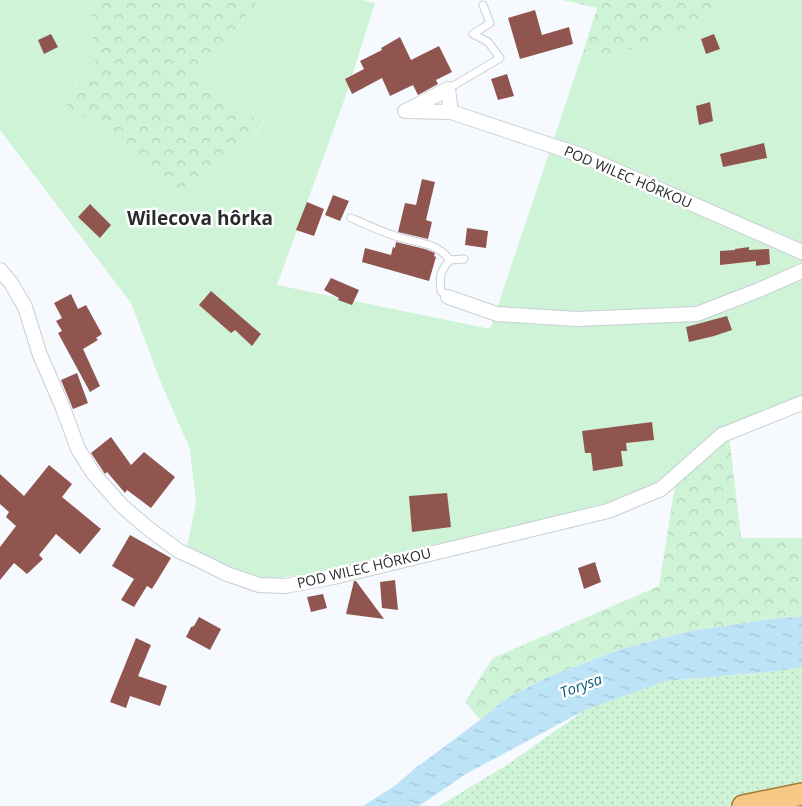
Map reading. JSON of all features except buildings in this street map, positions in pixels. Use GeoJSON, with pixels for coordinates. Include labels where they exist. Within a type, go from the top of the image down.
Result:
{"type":"FeatureCollection","features":[{"type":"Feature","properties":{"kind":"main road"},"geometry":{"type":"LineString","coordinates":[[743,806],[802,794]]}},
{"type":"Feature","properties":{"kind":"street","name":"POD WILEC HÔRKOU"},"geometry":{"type":"LineString","coordinates":[[448,89],[405,111],[450,112],[583,156],[802,252]]}},
{"type":"Feature","properties":{"kind":"street"},"geometry":{"type":"LineString","coordinates":[[448,89],[450,112]]}},
{"type":"Feature","properties":{"kind":"street","name":"POD WILEC HÔRKOU"},"geometry":{"type":"LineString","coordinates":[[0,270],[11,283],[25,307],[40,355],[78,449],[93,473],[122,506],[149,530],[179,551],[227,574],[259,585],[285,586],[334,577],[608,511],[661,488],[722,435],[802,403]]}},
{"type":"Feature","properties":{"kind":"street"},"geometry":{"type":"LineString","coordinates":[[448,297],[497,314],[578,319],[697,314],[802,271]]}},
{"type":"Feature","properties":{"kind":"lane"},"geometry":{"type":"LineString","coordinates":[[448,89],[500,58],[488,42],[474,34],[490,23],[482,5]]}},
{"type":"Feature","properties":{"kind":"lane"},"geometry":{"type":"LineString","coordinates":[[351,218],[399,237],[429,244],[444,253],[450,260]]}},
{"type":"Feature","properties":{"kind":"lane"},"geometry":{"type":"LineString","coordinates":[[448,297],[441,291],[440,279],[443,268],[450,260],[464,259]]}},
{"type":"Feature","properties":{"kind":"green space"},"geometry":{"type":"Polygon","coordinates":[[[0,0],[90,0],[95,65],[58,98],[179,190],[231,159],[264,123],[230,107],[199,75],[259,0],[361,0],[375,3],[345,98],[277,285],[490,329],[583,52],[603,58],[682,33],[727,0],[802,0],[802,397],[748,417],[675,486],[332,571],[262,580],[186,553],[196,502],[190,449],[161,383],[131,303],[0,130],[0,0]]]}},
{"type":"Feature","properties":{"kind":"green space"},"geometry":{"type":"Polygon","coordinates":[[[90,0],[259,0],[199,75],[230,107],[264,122],[231,159],[179,190],[58,98],[95,65],[90,0]]]}},
{"type":"Feature","properties":{"kind":"green space"},"geometry":{"type":"Polygon","coordinates":[[[563,0],[727,0],[682,33],[603,58],[583,52],[597,8],[563,0]]]}},
{"type":"Feature","properties":{"kind":"green space"},"geometry":{"type":"Polygon","coordinates":[[[729,435],[741,538],[802,538],[802,617],[780,618],[690,631],[621,649],[548,677],[507,698],[480,720],[465,702],[493,658],[659,586],[675,486],[729,435]]]}},
{"type":"Feature","properties":{"kind":"green space"},"geometry":{"type":"Polygon","coordinates":[[[802,667],[802,806],[439,806],[510,763],[585,710],[613,699],[665,681],[778,671],[802,667]]]}},
{"type":"Feature","properties":{"kind":"water","name":"Torysa"},"geometry":{"type":"Polygon","coordinates":[[[802,617],[802,667],[778,671],[665,681],[585,710],[466,774],[419,806],[363,806],[396,785],[507,698],[548,677],[621,649],[690,631],[780,618],[802,617]]]}},
{"type":"Feature","properties":{"kind":"district","name":"Wilecova hôrka"},"geometry":{"type":"Point","coordinates":[200,218]}}]}
